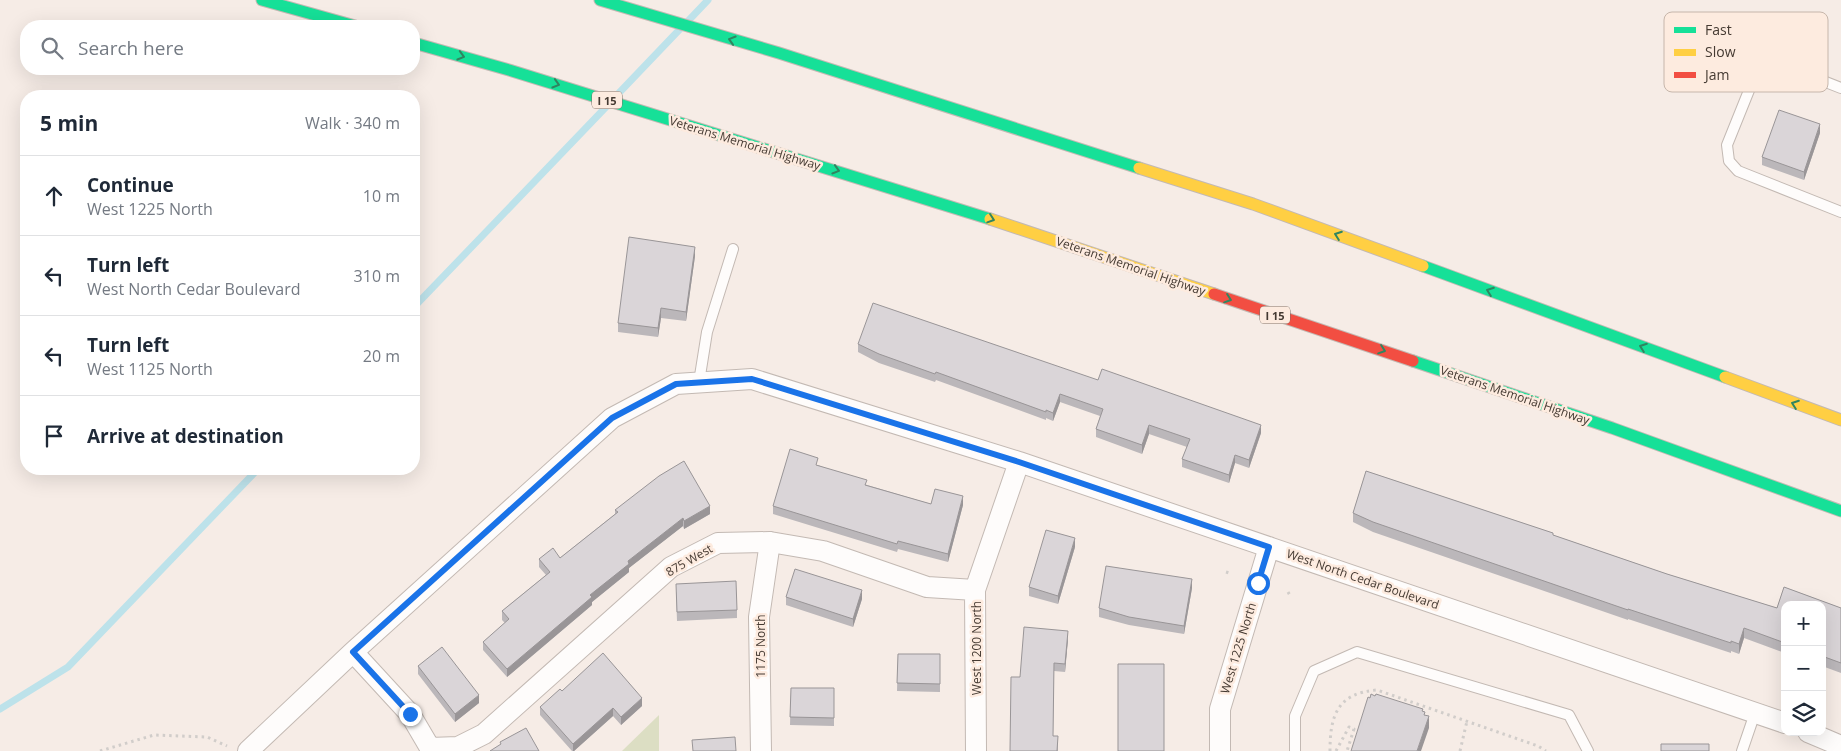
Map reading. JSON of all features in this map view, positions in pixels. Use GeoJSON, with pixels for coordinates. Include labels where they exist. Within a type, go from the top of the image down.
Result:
{"type":"FeatureCollection","features":[{"type":"Feature","properties":{"kind":"highway"},"geometry":{"type":"LineString","coordinates":[[262,0],[334,20]]}},
{"type":"Feature","properties":{"kind":"highway"},"geometry":{"type":"LineString","coordinates":[[604,1],[779,54],[1253,204],[1841,420]]}},
{"type":"Feature","properties":{"kind":"highway","name":"Veterans Memorial Highway"},"geometry":{"type":"LineString","coordinates":[[420,45],[509,70],[959,208],[1612,428],[1841,512]]}},
{"type":"Feature","properties":{"kind":"street","name":"West North Cedar Boulevard"},"geometry":{"type":"LineString","coordinates":[[241,750],[353,652],[612,418],[676,384],[752,379],[1019,462],[1781,722]]}},
{"type":"Feature","properties":{"kind":"street","name":"West 1200 North"},"geometry":{"type":"LineString","coordinates":[[976,751],[975,590],[1019,462]]}},
{"type":"Feature","properties":{"kind":"street","name":"875 West"},"geometry":{"type":"LineString","coordinates":[[430,749],[458,747],[484,734],[672,567],[718,543],[770,542],[823,551],[927,587],[975,590]]}},
{"type":"Feature","properties":{"kind":"street","name":"1175 North"},"geometry":{"type":"LineString","coordinates":[[761,751],[759,617],[770,542]]}},
{"type":"Feature","properties":{"kind":"street","name":"West 1225 North"},"geometry":{"type":"LineString","coordinates":[[1220,751],[1220,709],[1269,547]]}},
{"type":"Feature","properties":{"kind":"street"},"geometry":{"type":"LineString","coordinates":[[353,652],[410,714],[430,749]]}},
{"type":"Feature","properties":{"kind":"street"},"geometry":{"type":"LineString","coordinates":[[1817,736],[1841,746]]}},
{"type":"Feature","properties":{"kind":"lane"},"geometry":{"type":"LineString","coordinates":[[1828,83],[1841,88]]}},
{"type":"Feature","properties":{"kind":"lane"},"geometry":{"type":"LineString","coordinates":[[1748,92],[1727,145],[1730,162],[1738,171],[1841,212]]}},
{"type":"Feature","properties":{"kind":"lane"},"geometry":{"type":"LineString","coordinates":[[700,382],[707,332],[733,249]]}},
{"type":"Feature","properties":{"kind":"lane"},"geometry":{"type":"LineString","coordinates":[[1295,751],[1295,716],[1314,671],[1357,652],[1569,715],[1588,751]]}},
{"type":"Feature","properties":{"kind":"lane"},"geometry":{"type":"LineString","coordinates":[[1742,751],[1755,713]]}},
{"type":"Feature","properties":{"kind":"path"},"geometry":{"type":"LineString","coordinates":[[1288,592],[1291,597]]}},
{"type":"Feature","properties":{"kind":"path"},"geometry":{"type":"LineString","coordinates":[[1330,751],[1330,731],[1333,717],[1340,706],[1352,696],[1364,691],[1377,690],[1538,746],[1546,751]]}},
{"type":"Feature","properties":{"kind":"path"},"geometry":{"type":"LineString","coordinates":[[1460,751],[1467,721]]}},
{"type":"Feature","properties":{"kind":"path"},"geometry":{"type":"LineString","coordinates":[[1336,751],[1349,727],[1354,729],[1347,751]]}},
{"type":"Feature","properties":{"kind":"path"},"geometry":{"type":"LineString","coordinates":[[100,751],[154,735],[207,738],[241,750]]}},
{"type":"Feature","properties":{"kind":"green space"},"geometry":{"type":"Polygon","coordinates":[[[659,715],[659,751],[622,751],[659,715]]]}},
{"type":"Feature","properties":{"kind":"building"},"geometry":{"type":"Polygon","coordinates":[[[1779,110],[1820,124],[1804,172],[1762,157],[1779,110]]]}},
{"type":"Feature","properties":{"kind":"building"},"geometry":{"type":"Polygon","coordinates":[[[629,237],[695,247],[686,312],[661,308],[658,328],[618,323],[629,237]]]}},
{"type":"Feature","properties":{"kind":"building"},"geometry":{"type":"Polygon","coordinates":[[[873,303],[1098,380],[1102,369],[1261,425],[1249,460],[1235,455],[1229,475],[1182,459],[1190,439],[1149,425],[1142,445],[1096,429],[1103,409],[1060,394],[1053,413],[1046,410],[1046,412],[936,372],[935,374],[879,354],[858,344],[873,303]]]}},
{"type":"Feature","properties":{"kind":"building"},"geometry":{"type":"Polygon","coordinates":[[[790,449],[818,458],[816,465],[867,480],[865,485],[931,504],[935,489],[963,496],[948,554],[898,541],[897,544],[773,506],[790,449]]]}},
{"type":"Feature","properties":{"kind":"building"},"geometry":{"type":"Polygon","coordinates":[[[684,461],[710,506],[684,521],[683,518],[628,561],[629,564],[590,595],[592,597],[507,669],[483,642],[509,619],[502,611],[550,572],[539,559],[553,548],[560,558],[618,512],[615,510],[659,476],[684,461]]]}},
{"type":"Feature","properties":{"kind":"building"},"geometry":{"type":"Polygon","coordinates":[[[1366,471],[1553,533],[1553,535],[1667,574],[1777,608],[1784,587],[1822,601],[1781,601],[1781,642],[1744,628],[1739,644],[1731,641],[1731,643],[1628,610],[1373,522],[1353,513],[1366,471]]]}},
{"type":"Feature","properties":{"kind":"building"},"geometry":{"type":"Polygon","coordinates":[[[1046,530],[1075,538],[1058,596],[1029,587],[1046,530]]]}},
{"type":"Feature","properties":{"kind":"building"},"geometry":{"type":"Polygon","coordinates":[[[1106,566],[1192,579],[1184,626],[1129,617],[1099,608],[1106,566]]]}},
{"type":"Feature","properties":{"kind":"building"},"geometry":{"type":"Polygon","coordinates":[[[795,569],[862,590],[853,619],[786,597],[795,569]]]}},
{"type":"Feature","properties":{"kind":"building"},"geometry":{"type":"Polygon","coordinates":[[[736,581],[737,610],[677,612],[676,584],[736,581]]]}},
{"type":"Feature","properties":{"kind":"building"},"geometry":{"type":"Polygon","coordinates":[[[1826,602],[1841,608],[1841,663],[1826,657],[1826,602]]]}},
{"type":"Feature","properties":{"kind":"building"},"geometry":{"type":"Polygon","coordinates":[[[1024,627],[1068,631],[1065,664],[1054,663],[1053,736],[1058,736],[1057,751],[1010,751],[1011,677],[1020,677],[1024,627]]]}},
{"type":"Feature","properties":{"kind":"building"},"geometry":{"type":"Polygon","coordinates":[[[442,647],[479,695],[455,714],[418,666],[442,647]]]}},
{"type":"Feature","properties":{"kind":"building"},"geometry":{"type":"Polygon","coordinates":[[[603,653],[642,698],[621,717],[613,708],[573,744],[540,707],[560,689],[562,691],[603,653]]]}},
{"type":"Feature","properties":{"kind":"building"},"geometry":{"type":"Polygon","coordinates":[[[898,654],[940,654],[940,684],[897,683],[898,654]]]}},
{"type":"Feature","properties":{"kind":"building"},"geometry":{"type":"Polygon","coordinates":[[[1118,664],[1164,664],[1164,751],[1118,751],[1118,664]]]}},
{"type":"Feature","properties":{"kind":"building"},"geometry":{"type":"Polygon","coordinates":[[[791,688],[834,688],[834,718],[790,717],[791,688]]]}},
{"type":"Feature","properties":{"kind":"building"},"geometry":{"type":"Polygon","coordinates":[[[1371,694],[1423,709],[1424,715],[1429,716],[1417,751],[1351,751],[1368,697],[1370,698],[1371,694]]]}},
{"type":"Feature","properties":{"kind":"building"},"geometry":{"type":"Polygon","coordinates":[[[526,728],[539,751],[490,751],[501,744],[500,742],[526,728]]]}},
{"type":"Feature","properties":{"kind":"building"},"geometry":{"type":"Polygon","coordinates":[[[735,737],[736,751],[693,751],[692,740],[735,737]]]}},
{"type":"Feature","properties":{"kind":"building"},"geometry":{"type":"Polygon","coordinates":[[[1661,744],[1709,744],[1709,751],[1661,751],[1661,744]]]}},
{"type":"Feature","properties":{"kind":"waterway"},"geometry":{"type":"LineString","coordinates":[[689,20],[708,0]]}},
{"type":"Feature","properties":{"kind":"waterway"},"geometry":{"type":"LineString","coordinates":[[617,95],[680,29]]}},
{"type":"Feature","properties":{"kind":"waterway"},"geometry":{"type":"LineString","coordinates":[[420,301],[606,107]]}},
{"type":"Feature","properties":{"kind":"waterway"},"geometry":{"type":"LineString","coordinates":[[0,709],[68,667],[252,475]]}},
{"type":"Feature","properties":{"kind":"traffic: fast"},"geometry":{"type":"LineString","coordinates":[[262,0],[334,20]]}},
{"type":"Feature","properties":{"kind":"traffic: fast"},"geometry":{"type":"LineString","coordinates":[[600,0],[779,53],[1139,168]]}},
{"type":"Feature","properties":{"kind":"traffic: fast"},"geometry":{"type":"LineString","coordinates":[[420,45],[509,70],[990,219]]}},
{"type":"Feature","properties":{"kind":"traffic: fast"},"geometry":{"type":"LineString","coordinates":[[1423,266],[1725,377]]}},
{"type":"Feature","properties":{"kind":"traffic: fast"},"geometry":{"type":"LineString","coordinates":[[1413,361],[1612,428],[1841,511]]}},
{"type":"Feature","properties":{"kind":"traffic: slow"},"geometry":{"type":"LineString","coordinates":[[1139,168],[1253,204],[1423,266]]}},
{"type":"Feature","properties":{"kind":"traffic: slow"},"geometry":{"type":"LineString","coordinates":[[990,219],[1214,294]]}},
{"type":"Feature","properties":{"kind":"traffic: slow"},"geometry":{"type":"LineString","coordinates":[[1725,377],[1841,420]]}},
{"type":"Feature","properties":{"kind":"traffic: jam"},"geometry":{"type":"LineString","coordinates":[[1214,294],[1413,361]]}},
{"type":"Feature","properties":{"kind":"route"},"geometry":{"type":"LineString","coordinates":[[410,714],[353,652],[612,418],[676,384],[752,379],[1019,462],[1269,547],[1258,583]]}}]}
